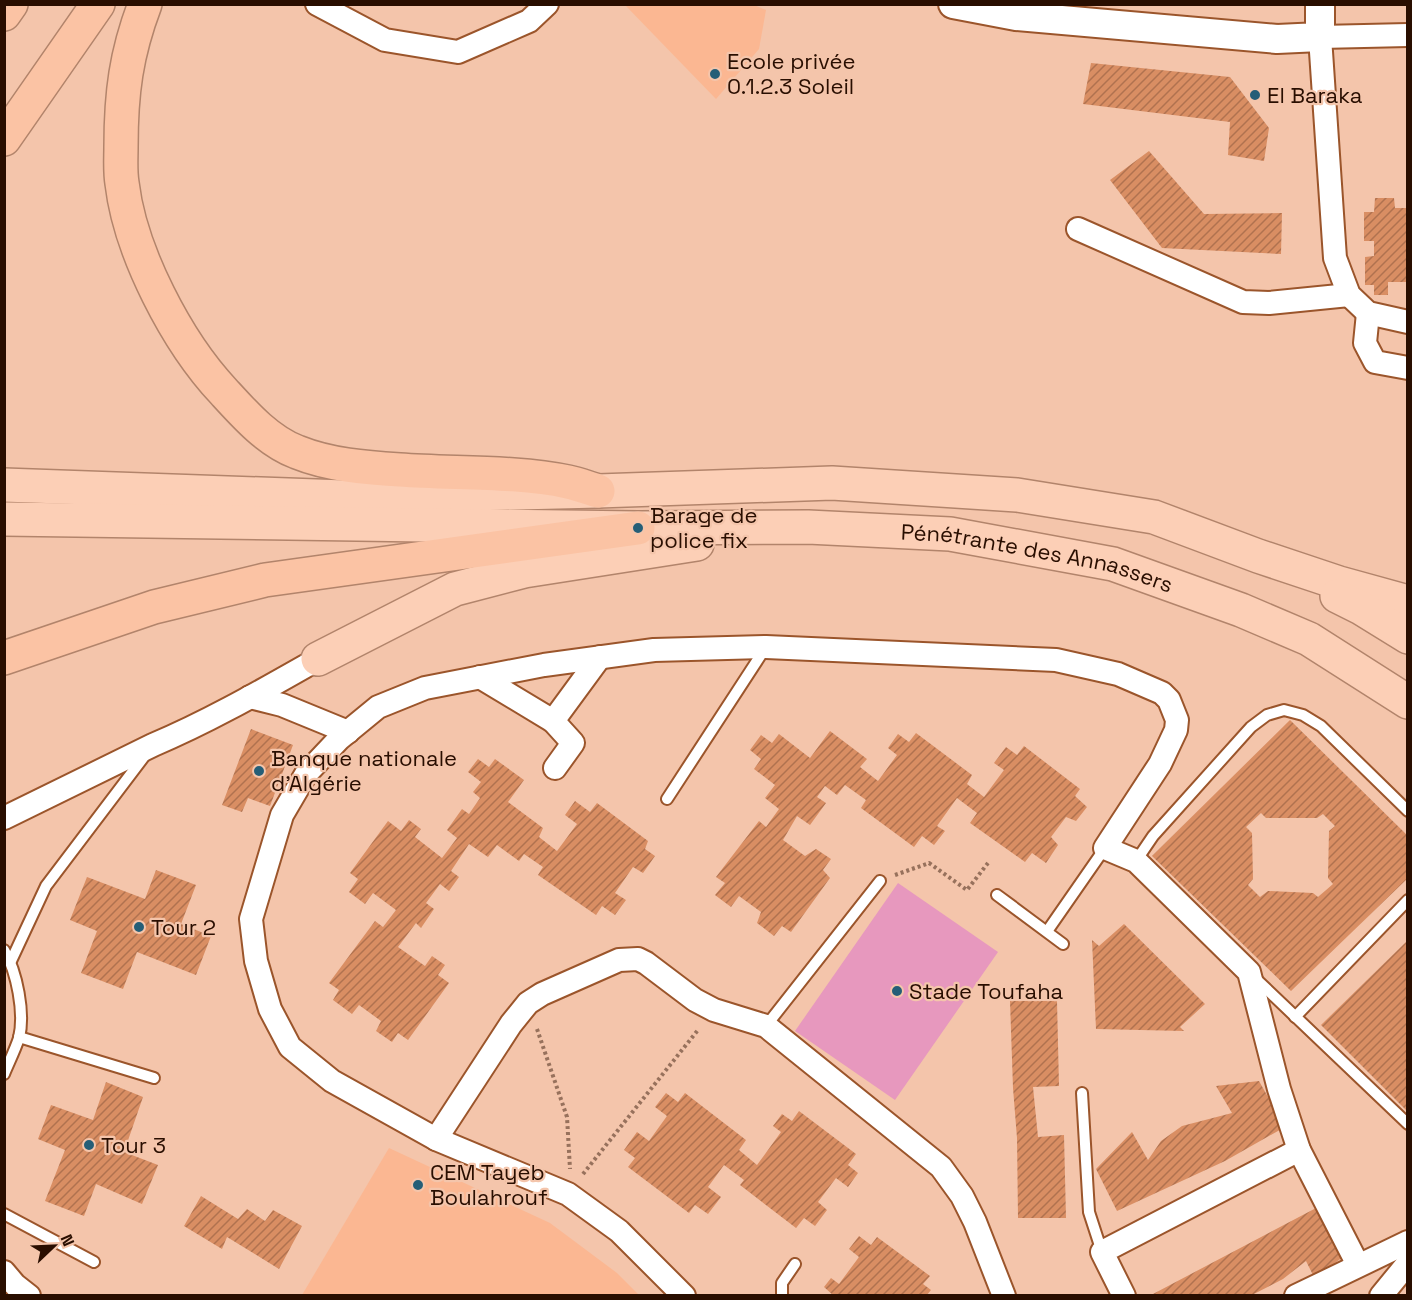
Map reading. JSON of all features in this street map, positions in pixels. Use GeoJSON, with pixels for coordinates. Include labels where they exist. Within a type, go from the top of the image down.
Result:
{"type":"FeatureCollection","features":[{"type":"Feature","properties":{"kind":"highway"},"geometry":{"type":"LineString","coordinates":[[4,14],[11,4]]}},
{"type":"Feature","properties":{"kind":"highway"},"geometry":{"type":"LineString","coordinates":[[4,139],[98,4]]}},
{"type":"Feature","properties":{"kind":"highway"},"geometry":{"type":"LineString","coordinates":[[145,4],[127,61],[121,103],[122,183],[129,219],[143,260],[162,303],[187,347],[214,382],[245,415],[267,434],[296,452],[373,468],[539,478],[567,482],[598,491]]}},
{"type":"Feature","properties":{"kind":"highway"},"geometry":{"type":"LineString","coordinates":[[4,485],[344,497],[832,483],[1017,495],[1154,517],[1339,584],[1407,602]]}},
{"type":"Feature","properties":{"kind":"highway","name":"Pénétrante des Annassers"},"geometry":{"type":"LineString","coordinates":[[4,519],[638,528],[808,527],[951,534],[1113,564],[1241,610],[1309,639],[1407,702]]}},
{"type":"Feature","properties":{"kind":"highway"},"geometry":{"type":"LineString","coordinates":[[318,659],[455,589],[524,572],[808,527]]}},
{"type":"Feature","properties":{"kind":"highway"},"geometry":{"type":"LineString","coordinates":[[4,658],[154,607],[265,580],[638,528]]}},
{"type":"Feature","properties":{"kind":"highway"},"geometry":{"type":"LineString","coordinates":[[1258,556],[1361,608],[1407,637]]}},
{"type":"Feature","properties":{"kind":"street"},"geometry":{"type":"LineString","coordinates":[[317,4],[385,40],[458,52],[530,21],[548,4]]}},
{"type":"Feature","properties":{"kind":"street"},"geometry":{"type":"LineString","coordinates":[[953,4],[1016,16],[1277,39],[1407,35]]}},
{"type":"Feature","properties":{"kind":"street"},"geometry":{"type":"LineString","coordinates":[[1320,4],[1320,37],[1335,258],[1349,295],[1368,313],[1407,322]]}},
{"type":"Feature","properties":{"kind":"street"},"geometry":{"type":"LineString","coordinates":[[1077,229],[1243,302],[1269,303],[1349,295]]}},
{"type":"Feature","properties":{"kind":"street"},"geometry":{"type":"LineString","coordinates":[[1368,313],[1365,343],[1375,362],[1407,368]]}},
{"type":"Feature","properties":{"kind":"street"},"geometry":{"type":"LineString","coordinates":[[684,1296],[619,1231],[567,1194],[436,1139],[332,1081],[290,1047],[270,1009],[256,961],[251,919],[282,815],[306,774],[348,732],[378,707],[426,688],[544,665],[654,650],[766,647],[1056,660],[1118,674],[1162,693],[1174,710],[1177,720],[1176,730],[1160,764],[1105,848],[1136,861],[1249,972],[1278,1089],[1299,1150],[1358,1265]]}},
{"type":"Feature","properties":{"kind":"street"},"geometry":{"type":"LineString","coordinates":[[553,721],[600,657]]}},
{"type":"Feature","properties":{"kind":"street"},"geometry":{"type":"LineString","coordinates":[[4,818],[250,698],[318,659]]}},
{"type":"Feature","properties":{"kind":"street"},"geometry":{"type":"LineString","coordinates":[[480,677],[553,721],[573,743],[555,768]]}},
{"type":"Feature","properties":{"kind":"street"},"geometry":{"type":"LineString","coordinates":[[250,698],[282,705],[348,732]]}},
{"type":"Feature","properties":{"kind":"street"},"geometry":{"type":"LineString","coordinates":[[436,1139],[511,1024],[528,1003],[620,960],[638,959],[695,1000],[714,1010],[766,1026],[941,1167],[962,1196],[975,1222],[1004,1296]]}},
{"type":"Feature","properties":{"kind":"street"},"geometry":{"type":"LineString","coordinates":[[1124,1296],[1102,1252],[1299,1150]]}},
{"type":"Feature","properties":{"kind":"street"},"geometry":{"type":"LineString","coordinates":[[1296,1296],[1407,1242]]}},
{"type":"Feature","properties":{"kind":"street"},"geometry":{"type":"LineString","coordinates":[[1381,1296],[1407,1263]]}},
{"type":"Feature","properties":{"kind":"street"},"geometry":{"type":"LineString","coordinates":[[4,1272],[29,1296]]}},
{"type":"Feature","properties":{"kind":"lane"},"geometry":{"type":"LineString","coordinates":[[667,799],[766,647]]}},
{"type":"Feature","properties":{"kind":"lane"},"geometry":{"type":"LineString","coordinates":[[1136,861],[1153,836],[1251,728],[1267,715],[1284,710],[1303,715],[1321,726],[1407,811]]}},
{"type":"Feature","properties":{"kind":"lane"},"geometry":{"type":"LineString","coordinates":[[10,961],[46,886],[153,745]]}},
{"type":"Feature","properties":{"kind":"lane"},"geometry":{"type":"LineString","coordinates":[[1048,930],[1105,848]]}},
{"type":"Feature","properties":{"kind":"lane"},"geometry":{"type":"LineString","coordinates":[[766,1026],[880,881]]}},
{"type":"Feature","properties":{"kind":"lane"},"geometry":{"type":"LineString","coordinates":[[997,895],[1048,930],[1063,944]]}},
{"type":"Feature","properties":{"kind":"lane"},"geometry":{"type":"LineString","coordinates":[[1295,1017],[1407,900]]}},
{"type":"Feature","properties":{"kind":"lane"},"geometry":{"type":"LineString","coordinates":[[4,950],[10,961],[20,1000],[19,1037],[4,1074]]}},
{"type":"Feature","properties":{"kind":"lane"},"geometry":{"type":"LineString","coordinates":[[1249,972],[1407,1124]]}},
{"type":"Feature","properties":{"kind":"lane"},"geometry":{"type":"LineString","coordinates":[[19,1037],[154,1078]]}},
{"type":"Feature","properties":{"kind":"lane"},"geometry":{"type":"LineString","coordinates":[[1082,1093],[1089,1212],[1102,1252]]}},
{"type":"Feature","properties":{"kind":"lane"},"geometry":{"type":"LineString","coordinates":[[4,1214],[94,1262]]}},
{"type":"Feature","properties":{"kind":"lane"},"geometry":{"type":"LineString","coordinates":[[782,1296],[782,1283],[795,1264]]}},
{"type":"Feature","properties":{"kind":"path"},"geometry":{"type":"LineString","coordinates":[[880,881],[929,863],[967,890],[988,863]]}},
{"type":"Feature","properties":{"kind":"path"},"geometry":{"type":"LineString","coordinates":[[528,1003],[567,1117],[571,1161],[567,1194]]}},
{"type":"Feature","properties":{"kind":"path"},"geometry":{"type":"LineString","coordinates":[[567,1194],[714,1010]]}},
{"type":"Feature","properties":{"kind":"shaded area","name":"Ecole privée 0.1.2.3 Soleil"},"geometry":{"type":"Polygon","coordinates":[[[625,5],[754,5],[766,10],[759,49],[716,99],[625,5]]]}},
{"type":"Feature","properties":{"kind":"shaded area","name":"Stade Toufaha"},"geometry":{"type":"Polygon","coordinates":[[[898,883],[998,952],[895,1100],[795,1031],[898,883]]]}},
{"type":"Feature","properties":{"kind":"shaded area","name":"CEM Tayeb Boulahrouf"},"geometry":{"type":"Polygon","coordinates":[[[389,1148],[550,1223],[617,1273],[639,1295],[302,1295],[389,1148]]]}},
{"type":"Feature","properties":{"kind":"building"},"geometry":{"type":"Polygon","coordinates":[[[1091,63],[1230,77],[1269,128],[1264,161],[1228,155],[1230,122],[1083,104],[1091,63]]]}},
{"type":"Feature","properties":{"kind":"building"},"geometry":{"type":"Polygon","coordinates":[[[1149,151],[1204,214],[1282,213],[1281,254],[1162,248],[1110,180],[1149,151]]]}},
{"type":"Feature","properties":{"kind":"building"},"geometry":{"type":"Polygon","coordinates":[[[1375,198],[1394,198],[1395,208],[1408,208],[1408,282],[1388,282],[1388,295],[1374,295],[1374,285],[1365,285],[1365,257],[1374,256],[1374,241],[1364,241],[1364,212],[1374,212],[1375,198]]]}},
{"type":"Feature","properties":{"kind":"building"},"geometry":{"type":"Polygon","coordinates":[[[1290,720],[1408,836],[1408,878],[1291,991],[1152,856],[1290,720]],[[1261,813],[1246,827],[1252,833],[1253,879],[1248,885],[1260,897],[1268,891],[1313,893],[1318,897],[1333,884],[1328,878],[1329,831],[1335,826],[1323,814],[1317,818],[1266,818],[1261,813]]]}},
{"type":"Feature","properties":{"kind":"building","name":"Banque nationale d'Algérie"},"geometry":{"type":"Polygon","coordinates":[[[251,729],[293,745],[270,806],[248,798],[242,812],[222,805],[251,729]]]}},
{"type":"Feature","properties":{"kind":"building"},"geometry":{"type":"Polygon","coordinates":[[[830,731],[867,759],[860,767],[878,781],[897,755],[888,748],[898,734],[909,742],[916,733],[972,775],[967,784],[984,797],[1004,770],[994,763],[1006,747],[1017,755],[1024,746],[1080,789],[1075,796],[1087,807],[1076,821],[1066,817],[1051,837],[1058,845],[1046,863],[1032,853],[1025,862],[970,823],[977,813],[957,798],[937,826],[945,831],[934,845],[922,836],[914,847],[861,808],[866,800],[845,785],[837,795],[825,786],[817,797],[826,803],[810,825],[797,816],[783,840],[805,856],[816,849],[831,859],[823,870],[830,878],[791,932],[782,926],[774,936],[757,923],[761,912],[739,896],[731,907],[715,895],[725,883],[716,877],[759,821],[766,827],[779,809],[765,798],[775,785],[754,769],[761,759],[750,750],[761,735],[772,743],[779,734],[810,758],[830,731]]]}},
{"type":"Feature","properties":{"kind":"building"},"geometry":{"type":"Polygon","coordinates":[[[478,759],[489,767],[495,759],[524,780],[508,802],[543,828],[539,837],[557,851],[577,824],[565,815],[575,801],[590,812],[597,803],[648,841],[645,849],[655,856],[643,873],[633,867],[615,893],[626,900],[615,915],[602,906],[596,915],[538,875],[543,867],[524,854],[519,861],[497,845],[488,857],[469,844],[451,871],[459,877],[449,891],[440,884],[426,903],[434,909],[421,928],[416,923],[398,947],[425,966],[432,956],[445,965],[438,975],[449,983],[408,1040],[398,1033],[392,1042],[376,1031],[381,1021],[359,1005],[352,1014],[333,1000],[339,990],[329,983],[375,921],[383,927],[396,910],[373,893],[365,904],[349,892],[358,879],[350,873],[388,821],[401,831],[409,820],[421,829],[415,837],[442,858],[457,838],[447,830],[462,809],[469,814],[480,798],[473,792],[481,782],[468,772],[478,759]]]}},
{"type":"Feature","properties":{"kind":"building","name":"Tour 2"},"geometry":{"type":"Polygon","coordinates":[[[156,870],[196,885],[181,924],[211,936],[196,975],[137,952],[123,989],[81,973],[97,931],[70,920],[87,877],[145,899],[156,870]]]}},
{"type":"Feature","properties":{"kind":"building"},"geometry":{"type":"Polygon","coordinates":[[[1124,924],[1205,1004],[1180,1027],[1184,1031],[1096,1029],[1092,940],[1099,946],[1124,924]]]}},
{"type":"Feature","properties":{"kind":"building"},"geometry":{"type":"Polygon","coordinates":[[[1408,940],[1408,1112],[1321,1025],[1408,940]]]}},
{"type":"Feature","properties":{"kind":"building"},"geometry":{"type":"Polygon","coordinates":[[[1010,1001],[1057,1001],[1059,1086],[1033,1087],[1038,1137],[1064,1135],[1066,1218],[1018,1218],[1017,1138],[1010,1001]]]}},
{"type":"Feature","properties":{"kind":"building"},"geometry":{"type":"Polygon","coordinates":[[[1259,1081],[1285,1127],[1225,1161],[1117,1211],[1096,1169],[1132,1132],[1148,1160],[1161,1141],[1182,1126],[1232,1113],[1216,1086],[1259,1081]]]}},
{"type":"Feature","properties":{"kind":"building","name":"Tour 3"},"geometry":{"type":"Polygon","coordinates":[[[106,1082],[143,1097],[124,1152],[158,1165],[142,1204],[96,1184],[84,1216],[45,1201],[65,1150],[38,1139],[51,1105],[93,1120],[106,1082]]]}},
{"type":"Feature","properties":{"kind":"building"},"geometry":{"type":"Polygon","coordinates":[[[666,1093],[678,1102],[685,1093],[746,1140],[739,1150],[757,1165],[781,1132],[773,1126],[782,1114],[792,1121],[799,1111],[856,1154],[848,1165],[858,1173],[848,1187],[836,1178],[818,1202],[827,1210],[815,1226],[804,1218],[796,1228],[740,1185],[744,1180],[724,1165],[708,1187],[721,1197],[708,1214],[695,1205],[689,1213],[628,1167],[635,1158],[624,1150],[637,1132],[649,1141],[667,1116],[655,1107],[666,1093]]]}},
{"type":"Feature","properties":{"kind":"building"},"geometry":{"type":"Polygon","coordinates":[[[201,1196],[238,1219],[247,1209],[265,1221],[273,1210],[302,1226],[279,1269],[227,1237],[222,1249],[184,1226],[201,1196]]]}},
{"type":"Feature","properties":{"kind":"building"},"geometry":{"type":"Polygon","coordinates":[[[1318,1207],[1344,1256],[1315,1279],[1306,1261],[1283,1279],[1250,1296],[1154,1296],[1153,1294],[1318,1207]]]}},
{"type":"Feature","properties":{"kind":"building"},"geometry":{"type":"Polygon","coordinates":[[[859,1236],[871,1245],[877,1237],[930,1276],[923,1284],[931,1290],[926,1296],[834,1296],[824,1287],[831,1278],[839,1284],[859,1257],[849,1249],[859,1236]]]}},
{"type":"Feature","properties":{"kind":"place","name":"Ecole privée 0.1.2.3 Soleil"},"geometry":{"type":"Point","coordinates":[715,74]}},
{"type":"Feature","properties":{"kind":"place","name":"El Baraka"},"geometry":{"type":"Point","coordinates":[1255,95]}},
{"type":"Feature","properties":{"kind":"place","name":"Barage de police fix"},"geometry":{"type":"Point","coordinates":[638,528]}},
{"type":"Feature","properties":{"kind":"place","name":"Banque nationale d'Algérie"},"geometry":{"type":"Point","coordinates":[259,771]}},
{"type":"Feature","properties":{"kind":"place","name":"Tour 2"},"geometry":{"type":"Point","coordinates":[139,927]}},
{"type":"Feature","properties":{"kind":"place","name":"Stade Toufaha"},"geometry":{"type":"Point","coordinates":[897,991]}},
{"type":"Feature","properties":{"kind":"place","name":"Tour 3"},"geometry":{"type":"Point","coordinates":[89,1145]}},
{"type":"Feature","properties":{"kind":"place","name":"CEM Tayeb Boulahrouf"},"geometry":{"type":"Point","coordinates":[418,1185]}}]}
